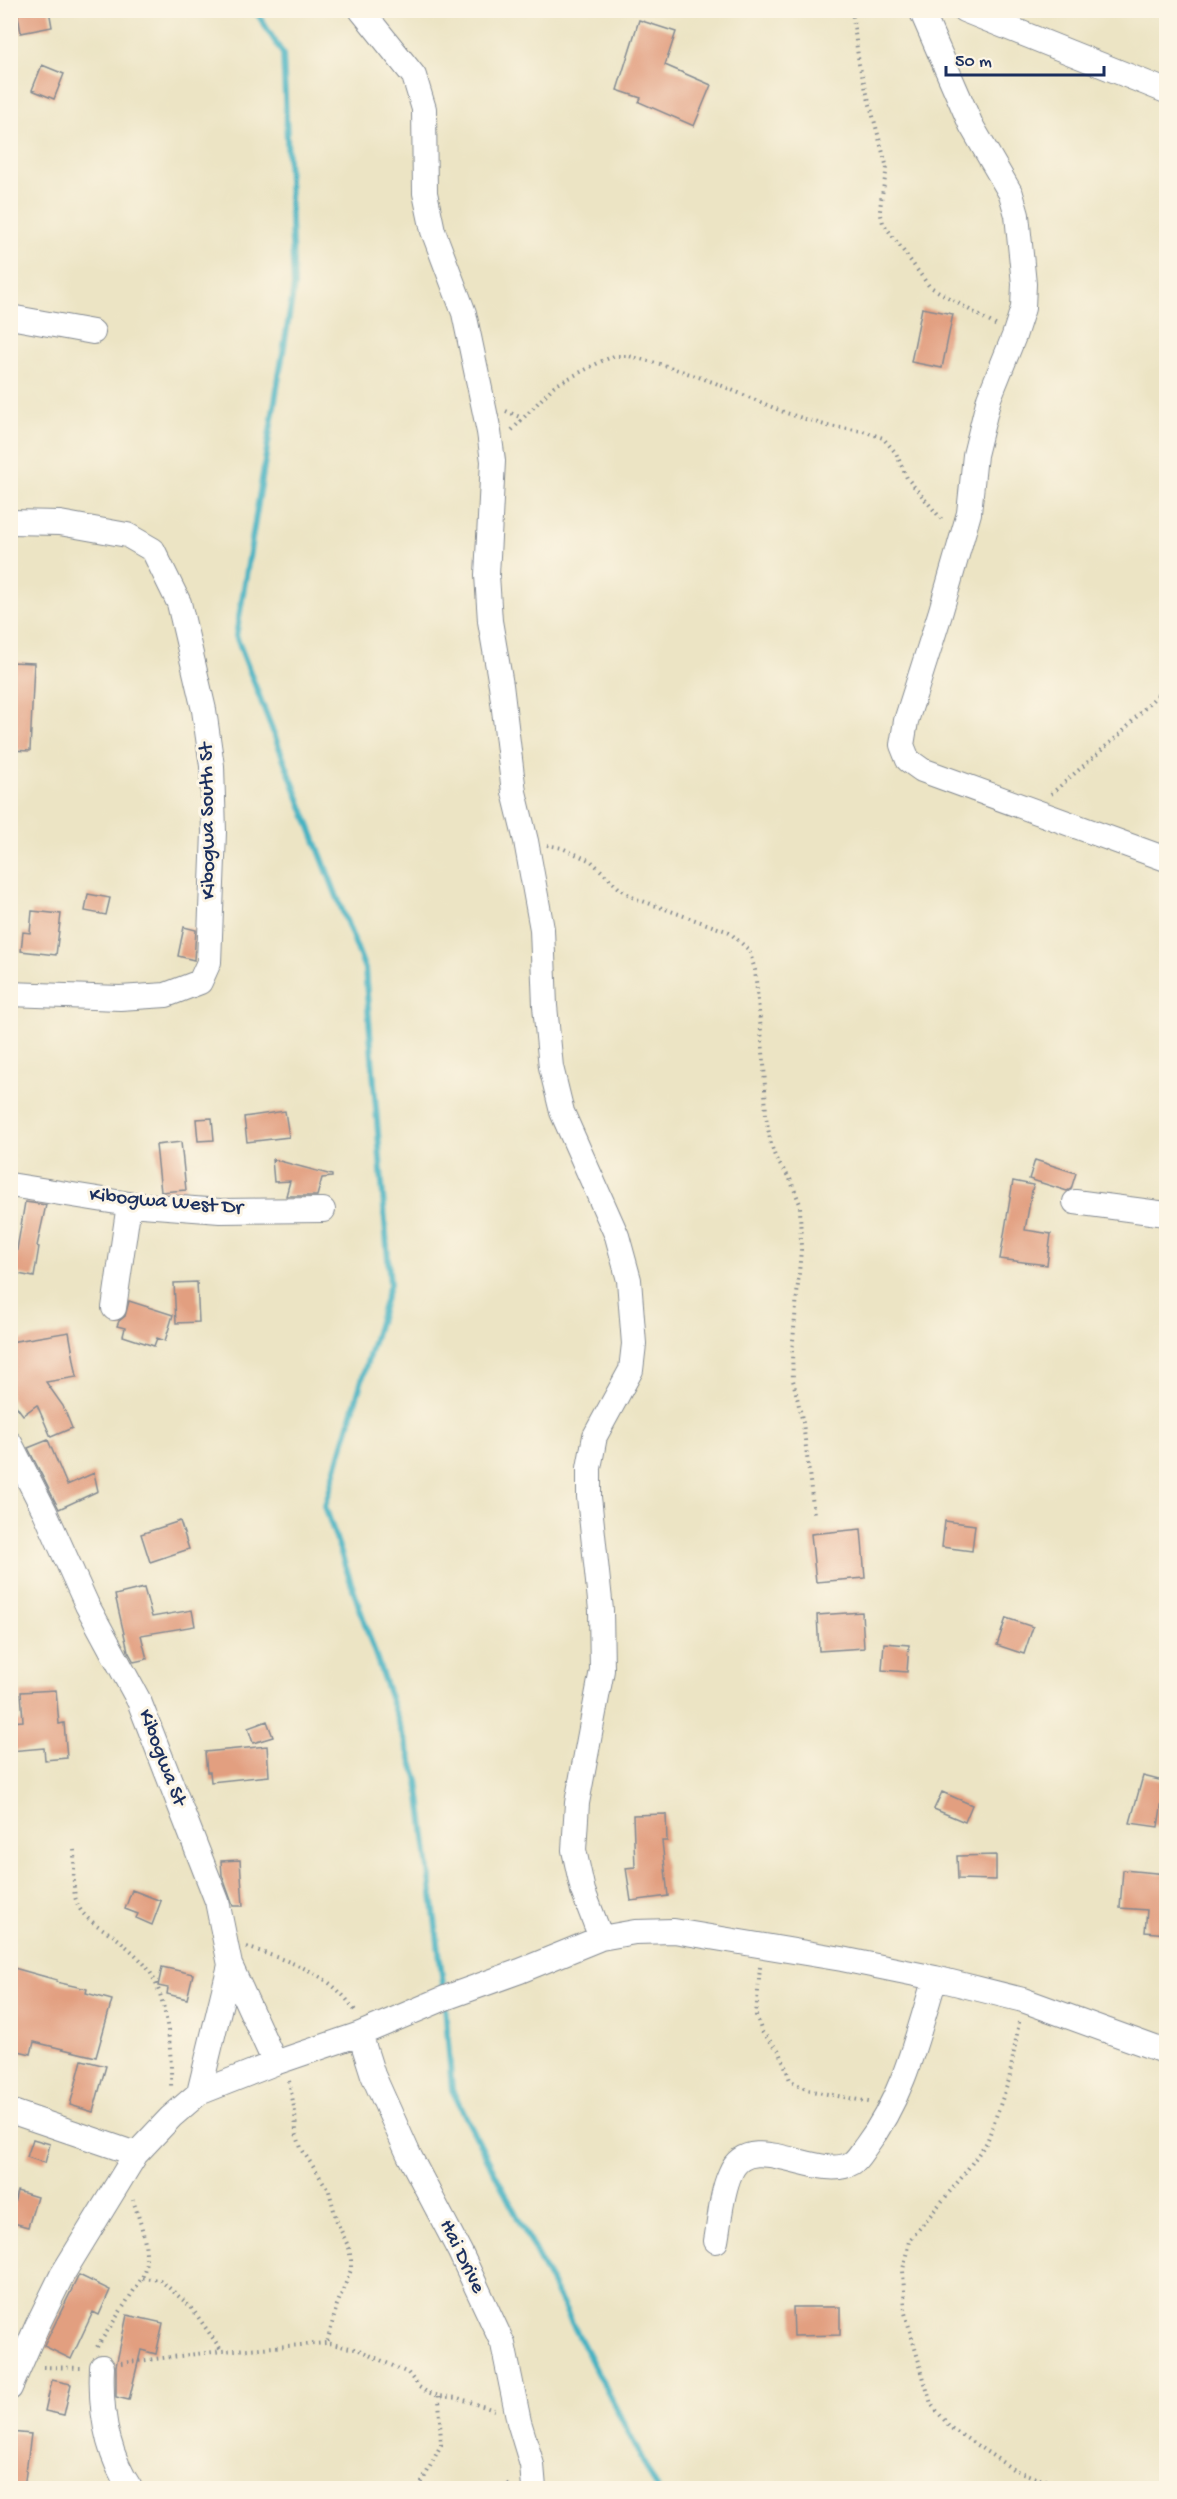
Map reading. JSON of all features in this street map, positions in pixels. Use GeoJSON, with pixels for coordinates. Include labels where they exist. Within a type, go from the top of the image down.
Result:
{"type":"FeatureCollection","features":[{"type":"Feature","properties":{"kind":"street"},"geometry":{"type":"LineString","coordinates":[[361,10],[414,76],[424,109],[425,193],[433,231],[464,314],[493,461],[487,575],[490,621],[501,685],[514,792],[526,841],[542,929],[545,1006],[551,1067],[562,1112],[617,1236],[629,1280],[634,1344],[631,1370],[595,1436],[589,1468],[589,1497],[601,1610],[602,1670],[577,1803],[574,1850],[583,1891],[601,1938]]}},
{"type":"Feature","properties":{"kind":"street"},"geometry":{"type":"LineString","coordinates":[[921,10],[971,125],[1011,194],[1017,215],[1024,284],[1023,308],[990,398],[975,455],[969,513],[906,721],[902,745],[908,760],[922,770],[1167,858]]}},
{"type":"Feature","properties":{"kind":"street"},"geometry":{"type":"LineString","coordinates":[[964,10],[1167,91]]}},
{"type":"Feature","properties":{"kind":"street"},"geometry":{"type":"LineString","coordinates":[[10,317],[93,332]]}},
{"type":"Feature","properties":{"kind":"street","name":"Kibogwa South St"},"geometry":{"type":"LineString","coordinates":[[10,522],[60,523],[127,535],[153,550],[179,603],[204,710],[212,766],[214,832],[208,962],[201,982],[166,995],[120,998],[10,994]]}},
{"type":"Feature","properties":{"kind":"street","name":"Kibogwa West Dr"},"geometry":{"type":"LineString","coordinates":[[10,1185],[129,1204],[220,1211],[323,1210]]}},
{"type":"Feature","properties":{"kind":"street"},"geometry":{"type":"LineString","coordinates":[[1075,1202],[1167,1214]]}},
{"type":"Feature","properties":{"kind":"street"},"geometry":{"type":"LineString","coordinates":[[114,1308],[129,1204]]}},
{"type":"Feature","properties":{"kind":"street","name":"Kibogwa St"},"geometry":{"type":"LineString","coordinates":[[10,1443],[45,1512],[87,1605],[139,1701],[217,1901],[231,1965],[200,2092]]}},
{"type":"Feature","properties":{"kind":"street"},"geometry":{"type":"LineString","coordinates":[[10,2388],[62,2275],[131,2162],[171,2117],[200,2092],[364,2032],[601,1938],[635,1932],[674,1931],[842,1959],[1023,2000],[1167,2052]]}},
{"type":"Feature","properties":{"kind":"street"},"geometry":{"type":"LineString","coordinates":[[231,1965],[279,2062]]}},
{"type":"Feature","properties":{"kind":"street"},"geometry":{"type":"LineString","coordinates":[[716,2241],[730,2173],[742,2160],[755,2155],[768,2154],[818,2167],[840,2168],[854,2162],[876,2133],[899,2091],[934,1978]]}},
{"type":"Feature","properties":{"kind":"street","name":"Hai Drive"},"geometry":{"type":"LineString","coordinates":[[364,2032],[373,2075],[409,2155],[460,2252],[503,2344],[519,2422],[532,2464],[534,2488]]}},
{"type":"Feature","properties":{"kind":"street"},"geometry":{"type":"LineString","coordinates":[[10,2112],[131,2162]]}},
{"type":"Feature","properties":{"kind":"street"},"geometry":{"type":"LineString","coordinates":[[98,2359],[100,2399],[111,2452],[121,2475],[130,2488]]}},
{"type":"Feature","properties":{"kind":"path"},"geometry":{"type":"LineString","coordinates":[[852,10],[859,64],[887,168],[881,200],[883,224],[929,286],[1014,336]]}},
{"type":"Feature","properties":{"kind":"path"},"geometry":{"type":"LineString","coordinates":[[493,461],[512,430],[555,386],[614,356],[629,356],[713,382],[786,413],[828,426],[863,431],[883,438],[896,453],[913,485],[961,540]]}},
{"type":"Feature","properties":{"kind":"path"},"geometry":{"type":"LineString","coordinates":[[1032,809],[1119,735],[1167,686]]}},
{"type":"Feature","properties":{"kind":"path"},"geometry":{"type":"LineString","coordinates":[[526,841],[562,848],[591,861],[620,889],[634,898],[729,932],[748,950],[755,970],[766,1118],[771,1145],[800,1204],[801,1250],[792,1352],[793,1380],[803,1423],[814,1514]]}},
{"type":"Feature","properties":{"kind":"path"},"geometry":{"type":"LineString","coordinates":[[74,1850],[75,1899],[83,1915],[119,1940],[147,1968],[158,1986],[172,2069],[171,2117]]}},
{"type":"Feature","properties":{"kind":"path"},"geometry":{"type":"LineString","coordinates":[[225,1939],[322,1976],[344,1994],[364,2032]]}},
{"type":"Feature","properties":{"kind":"path"},"geometry":{"type":"LineString","coordinates":[[761,1946],[756,2015],[762,2032],[780,2052],[790,2080],[807,2090],[891,2106]]}},
{"type":"Feature","properties":{"kind":"path"},"geometry":{"type":"LineString","coordinates":[[1023,2000],[1009,2080],[987,2142],[962,2177],[909,2241],[903,2270],[905,2313],[931,2404],[951,2428],[1014,2470],[1040,2479],[1083,2487],[1128,2488]]}},
{"type":"Feature","properties":{"kind":"path"},"geometry":{"type":"LineString","coordinates":[[279,2062],[295,2112],[296,2133],[302,2148],[329,2191],[337,2222],[349,2248],[351,2270],[337,2305],[327,2343]]}},
{"type":"Feature","properties":{"kind":"path"},"geometry":{"type":"LineString","coordinates":[[98,2359],[146,2269],[143,2228],[133,2202],[131,2162]]}},
{"type":"Feature","properties":{"kind":"path"},"geometry":{"type":"LineString","coordinates":[[142,2278],[160,2280],[191,2307],[222,2351]]}},
{"type":"Feature","properties":{"kind":"path"},"geometry":{"type":"LineString","coordinates":[[20,2366],[56,2368],[98,2359],[135,2360],[327,2343],[359,2350],[408,2373],[419,2387],[439,2396],[458,2397],[477,2403],[519,2422]]}},
{"type":"Feature","properties":{"kind":"path"},"geometry":{"type":"LineString","coordinates":[[419,2488],[441,2445],[439,2396]]}},
{"type":"Feature","properties":{"kind":"building"},"geometry":{"type":"Polygon","coordinates":[[[17,10],[49,10],[52,27],[21,33],[17,10]]]}},
{"type":"Feature","properties":{"kind":"building"},"geometry":{"type":"Polygon","coordinates":[[[639,20],[676,32],[665,65],[711,85],[694,126],[639,102],[641,98],[617,90],[639,20]]]}},
{"type":"Feature","properties":{"kind":"building"},"geometry":{"type":"Polygon","coordinates":[[[42,65],[64,74],[54,99],[32,90],[42,65]]]}},
{"type":"Feature","properties":{"kind":"building"},"geometry":{"type":"Polygon","coordinates":[[[922,308],[953,314],[942,368],[911,362],[922,308]]]}},
{"type":"Feature","properties":{"kind":"building"},"geometry":{"type":"Polygon","coordinates":[[[11,662],[34,663],[30,751],[10,750],[11,662]]]}},
{"type":"Feature","properties":{"kind":"building"},"geometry":{"type":"Polygon","coordinates":[[[88,894],[110,898],[106,915],[85,911],[88,894]]]}},
{"type":"Feature","properties":{"kind":"building"},"geometry":{"type":"Polygon","coordinates":[[[32,911],[61,914],[56,955],[21,951],[23,932],[30,933],[32,911]]]}},
{"type":"Feature","properties":{"kind":"building"},"geometry":{"type":"Polygon","coordinates":[[[184,927],[196,930],[194,960],[178,956],[184,927]]]}},
{"type":"Feature","properties":{"kind":"building"},"geometry":{"type":"Polygon","coordinates":[[[285,1111],[289,1137],[247,1142],[244,1117],[285,1111]]]}},
{"type":"Feature","properties":{"kind":"building"},"geometry":{"type":"Polygon","coordinates":[[[212,1118],[214,1140],[198,1141],[196,1119],[212,1118]]]}},
{"type":"Feature","properties":{"kind":"building"},"geometry":{"type":"Polygon","coordinates":[[[181,1142],[186,1190],[161,1192],[156,1145],[181,1142]]]}},
{"type":"Feature","properties":{"kind":"building"},"geometry":{"type":"Polygon","coordinates":[[[272,1159],[332,1175],[332,1177],[322,1178],[317,1196],[286,1196],[290,1181],[274,1182],[272,1159]]]}},
{"type":"Feature","properties":{"kind":"building"},"geometry":{"type":"Polygon","coordinates":[[[1035,1160],[1076,1173],[1071,1189],[1067,1191],[1029,1179],[1035,1160]]]}},
{"type":"Feature","properties":{"kind":"building"},"geometry":{"type":"Polygon","coordinates":[[[1013,1181],[1033,1185],[1025,1230],[1051,1234],[1047,1265],[1000,1259],[1013,1181]]]}},
{"type":"Feature","properties":{"kind":"building"},"geometry":{"type":"Polygon","coordinates":[[[25,1202],[46,1205],[37,1246],[39,1247],[34,1277],[13,1273],[25,1202]]]}},
{"type":"Feature","properties":{"kind":"building"},"geometry":{"type":"Polygon","coordinates":[[[197,1282],[199,1322],[176,1323],[174,1283],[197,1282]]]}},
{"type":"Feature","properties":{"kind":"building"},"geometry":{"type":"Polygon","coordinates":[[[129,1301],[173,1315],[165,1341],[157,1338],[154,1346],[123,1336],[125,1328],[117,1326],[125,1316],[129,1301]]]}},
{"type":"Feature","properties":{"kind":"building"},"geometry":{"type":"Polygon","coordinates":[[[69,1332],[77,1377],[46,1382],[63,1406],[72,1428],[51,1437],[37,1405],[23,1415],[10,1398],[10,1342],[69,1332]]]}},
{"type":"Feature","properties":{"kind":"building"},"geometry":{"type":"Polygon","coordinates":[[[48,1440],[67,1485],[94,1473],[98,1491],[59,1509],[28,1448],[48,1440]]]}},
{"type":"Feature","properties":{"kind":"building"},"geometry":{"type":"Polygon","coordinates":[[[180,1521],[189,1549],[150,1562],[141,1534],[180,1521]]]}},
{"type":"Feature","properties":{"kind":"building"},"geometry":{"type":"Polygon","coordinates":[[[945,1521],[975,1525],[972,1551],[942,1547],[945,1521]]]}},
{"type":"Feature","properties":{"kind":"building"},"geometry":{"type":"Polygon","coordinates":[[[861,1529],[865,1578],[816,1582],[811,1534],[861,1529]]]}},
{"type":"Feature","properties":{"kind":"building"},"geometry":{"type":"Polygon","coordinates":[[[144,1588],[152,1617],[192,1610],[195,1626],[141,1635],[147,1659],[134,1662],[128,1651],[115,1595],[144,1588]]]}},
{"type":"Feature","properties":{"kind":"building"},"geometry":{"type":"Polygon","coordinates":[[[862,1612],[864,1648],[819,1651],[817,1615],[862,1612]]]}},
{"type":"Feature","properties":{"kind":"building"},"geometry":{"type":"Polygon","coordinates":[[[1006,1618],[1033,1627],[1024,1654],[997,1645],[1006,1618]]]}},
{"type":"Feature","properties":{"kind":"building"},"geometry":{"type":"Polygon","coordinates":[[[884,1643],[909,1645],[907,1672],[882,1670],[884,1643]]]}},
{"type":"Feature","properties":{"kind":"building"},"geometry":{"type":"Polygon","coordinates":[[[56,1690],[59,1724],[64,1723],[67,1758],[45,1760],[44,1748],[10,1751],[10,1722],[23,1721],[21,1692],[56,1690]]]}},
{"type":"Feature","properties":{"kind":"building"},"geometry":{"type":"Polygon","coordinates":[[[267,1721],[273,1737],[253,1743],[248,1728],[267,1721]]]}},
{"type":"Feature","properties":{"kind":"building"},"geometry":{"type":"Polygon","coordinates":[[[267,1746],[269,1776],[211,1782],[210,1772],[207,1772],[205,1752],[267,1746]]]}},
{"type":"Feature","properties":{"kind":"building"},"geometry":{"type":"Polygon","coordinates":[[[1143,1776],[1167,1782],[1167,1802],[1162,1801],[1158,1827],[1130,1823],[1143,1776]]]}},
{"type":"Feature","properties":{"kind":"building"},"geometry":{"type":"Polygon","coordinates":[[[942,1792],[972,1805],[965,1822],[934,1809],[942,1792]]]}},
{"type":"Feature","properties":{"kind":"building"},"geometry":{"type":"Polygon","coordinates":[[[666,1814],[667,1841],[662,1841],[668,1896],[631,1901],[626,1868],[635,1867],[633,1815],[666,1814]]]}},
{"type":"Feature","properties":{"kind":"building"},"geometry":{"type":"Polygon","coordinates":[[[996,1855],[996,1880],[958,1879],[957,1856],[996,1855]]]}},
{"type":"Feature","properties":{"kind":"building"},"geometry":{"type":"Polygon","coordinates":[[[240,1860],[243,1906],[233,1906],[222,1875],[221,1861],[240,1860]]]}},
{"type":"Feature","properties":{"kind":"building"},"geometry":{"type":"Polygon","coordinates":[[[1123,1870],[1167,1874],[1167,1934],[1145,1932],[1147,1910],[1120,1908],[1123,1870]]]}},
{"type":"Feature","properties":{"kind":"building"},"geometry":{"type":"Polygon","coordinates":[[[132,1890],[161,1901],[152,1925],[136,1918],[138,1914],[125,1909],[132,1890]]]}},
{"type":"Feature","properties":{"kind":"building"},"geometry":{"type":"Polygon","coordinates":[[[162,1967],[193,1974],[187,1999],[167,1994],[168,1988],[158,1986],[162,1967]]]}},
{"type":"Feature","properties":{"kind":"building"},"geometry":{"type":"Polygon","coordinates":[[[14,1968],[57,1980],[56,1982],[87,1989],[86,1993],[112,2000],[96,2057],[34,2042],[31,2054],[10,2049],[10,1982],[14,1968]]]}},
{"type":"Feature","properties":{"kind":"building"},"geometry":{"type":"Polygon","coordinates":[[[82,2060],[106,2066],[93,2112],[70,2105],[82,2060]]]}},
{"type":"Feature","properties":{"kind":"building"},"geometry":{"type":"Polygon","coordinates":[[[33,2139],[50,2144],[45,2163],[27,2157],[33,2139]]]}},
{"type":"Feature","properties":{"kind":"building"},"geometry":{"type":"Polygon","coordinates":[[[17,2191],[37,2197],[28,2227],[10,2222],[17,2191]]]}},
{"type":"Feature","properties":{"kind":"building"},"geometry":{"type":"Polygon","coordinates":[[[79,2275],[110,2290],[99,2315],[93,2312],[71,2359],[44,2346],[79,2275]]]}},
{"type":"Feature","properties":{"kind":"building"},"geometry":{"type":"Polygon","coordinates":[[[793,2307],[840,2307],[840,2335],[794,2336],[793,2307]]]}},
{"type":"Feature","properties":{"kind":"building"},"geometry":{"type":"Polygon","coordinates":[[[127,2315],[163,2323],[156,2354],[141,2350],[129,2400],[116,2397],[116,2366],[127,2315]]]}},
{"type":"Feature","properties":{"kind":"building"},"geometry":{"type":"Polygon","coordinates":[[[52,2380],[71,2384],[64,2415],[45,2411],[52,2380]]]}},
{"type":"Feature","properties":{"kind":"building"},"geometry":{"type":"Polygon","coordinates":[[[10,2432],[31,2434],[24,2488],[10,2488],[10,2432]]]}},
{"type":"Feature","properties":{"kind":"waterway"},"geometry":{"type":"LineString","coordinates":[[255,10],[283,54],[294,286],[236,636],[365,969],[390,1284],[325,1506],[418,1780],[444,1992]]}},
{"type":"Feature","properties":{"kind":"waterway"},"geometry":{"type":"LineString","coordinates":[[445,2005],[452,2090],[657,2488]]}}]}
